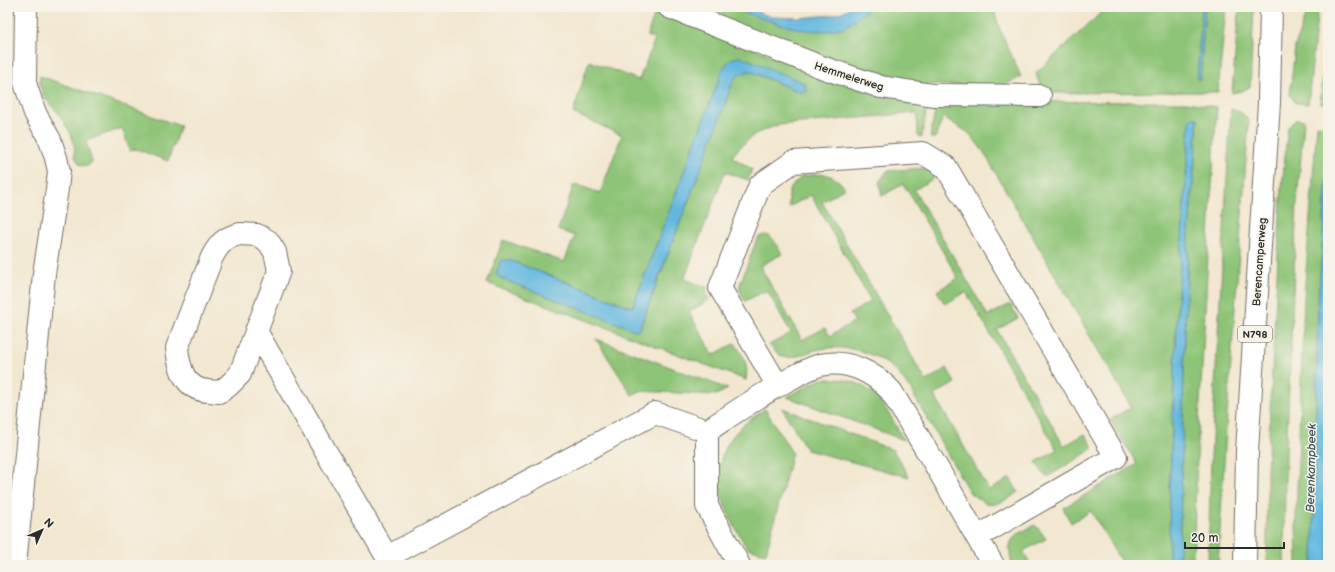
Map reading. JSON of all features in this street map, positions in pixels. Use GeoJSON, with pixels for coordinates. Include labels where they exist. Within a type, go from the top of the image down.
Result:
{"type":"FeatureCollection","features":[{"type":"Feature","properties":{"kind":"main road"},"geometry":{"type":"LineString","coordinates":[[15,565],[44,274],[59,171],[50,140],[35,113],[25,83],[26,7]]}},
{"type":"Feature","properties":{"kind":"main road","name":"Hemmelerweg"},"geometry":{"type":"LineString","coordinates":[[669,7],[824,68],[881,87],[933,95],[1040,96]]}},
{"type":"Feature","properties":{"kind":"main road","name":"Berencamperweg"},"geometry":{"type":"LineString","coordinates":[[1245,565],[1247,451],[1269,103],[1272,7]]}},
{"type":"Feature","properties":{"kind":"main road","name":"Berencamperweg"},"geometry":{"type":"LineString","coordinates":[[1269,103],[1285,7]]}},
{"type":"Feature","properties":{"kind":"main road"},"geometry":{"type":"LineString","coordinates":[[778,386],[720,288],[760,185],[793,162],[923,153],[946,167],[1116,457],[977,537]]}},
{"type":"Feature","properties":{"kind":"main road"},"geometry":{"type":"LineString","coordinates":[[240,234],[257,235],[268,242],[275,252],[279,271],[256,331],[240,374],[230,384],[218,392],[200,391],[188,383],[179,364],[178,348],[183,331],[212,257],[218,247],[230,236],[240,234]]}},
{"type":"Feature","properties":{"kind":"main road"},"geometry":{"type":"LineString","coordinates":[[256,331],[390,561],[655,413],[707,431]]}},
{"type":"Feature","properties":{"kind":"main road"},"geometry":{"type":"LineString","coordinates":[[707,431],[762,394],[802,372],[819,365],[831,363],[846,364],[863,369],[882,382],[891,392],[939,471],[993,565]]}},
{"type":"Feature","properties":{"kind":"main road"},"geometry":{"type":"LineString","coordinates":[[707,431],[706,506],[739,565]]}},
{"type":"Feature","properties":{"kind":"green space"},"geometry":{"type":"Polygon","coordinates":[[[688,7],[729,7],[785,25],[843,27],[870,7],[993,7],[999,27],[1021,77],[1002,86],[894,84],[688,7]]]}},
{"type":"Feature","properties":{"kind":"green space"},"geometry":{"type":"Polygon","coordinates":[[[1107,7],[1202,7],[1198,80],[1200,79],[1205,7],[1226,7],[1218,92],[1042,93],[1036,73],[1107,7]]]}},
{"type":"Feature","properties":{"kind":"green space"},"geometry":{"type":"Polygon","coordinates":[[[1239,7],[1254,7],[1250,87],[1242,91],[1232,93],[1239,7]]]}},
{"type":"Feature","properties":{"kind":"green space"},"geometry":{"type":"Polygon","coordinates":[[[1308,7],[1318,7],[1308,104],[1296,103],[1290,95],[1295,46],[1308,7]]]}},
{"type":"Feature","properties":{"kind":"green space"},"geometry":{"type":"Polygon","coordinates":[[[656,10],[813,72],[928,100],[922,137],[918,136],[917,113],[777,125],[755,134],[737,150],[732,157],[752,169],[748,180],[725,172],[684,279],[707,287],[706,294],[709,300],[689,312],[713,355],[735,343],[743,356],[746,365],[746,380],[487,283],[503,240],[564,262],[575,236],[558,230],[574,184],[600,193],[622,135],[573,113],[589,61],[639,80],[655,39],[647,36],[656,10]],[[741,57],[631,307],[509,260],[497,275],[502,279],[637,330],[640,329],[734,79],[738,75],[749,71],[800,92],[741,57]]]}},
{"type":"Feature","properties":{"kind":"green space"},"geometry":{"type":"Polygon","coordinates":[[[1328,28],[1328,104],[1320,103],[1328,28]]]}},
{"type":"Feature","properties":{"kind":"green space"},"geometry":{"type":"Polygon","coordinates":[[[40,76],[180,126],[168,161],[136,149],[130,151],[122,128],[86,141],[92,162],[88,166],[80,165],[75,157],[74,143],[70,132],[58,113],[44,97],[39,83],[40,76]]]}},
{"type":"Feature","properties":{"kind":"green space"},"geometry":{"type":"Polygon","coordinates":[[[937,101],[1187,102],[1217,107],[1197,458],[1193,565],[1179,565],[1186,297],[1189,231],[1198,119],[1190,119],[1178,296],[1170,476],[1169,565],[1123,565],[1091,511],[1071,523],[1063,508],[1137,464],[1110,420],[1131,407],[983,151],[969,133],[943,117],[935,138],[930,138],[937,101]]]}},
{"type":"Feature","properties":{"kind":"green space"},"geometry":{"type":"Polygon","coordinates":[[[1231,109],[1242,113],[1249,120],[1226,429],[1218,565],[1208,565],[1211,456],[1231,109]]]}},
{"type":"Feature","properties":{"kind":"green space"},"geometry":{"type":"Polygon","coordinates":[[[1296,119],[1304,120],[1297,202],[1285,477],[1284,565],[1267,565],[1267,471],[1281,197],[1288,127],[1296,119]]]}},
{"type":"Feature","properties":{"kind":"green space"},"geometry":{"type":"Polygon","coordinates":[[[1317,125],[1328,127],[1328,163],[1318,305],[1313,565],[1297,565],[1296,520],[1304,298],[1317,125]]]}},
{"type":"Feature","properties":{"kind":"green space"},"geometry":{"type":"Polygon","coordinates":[[[922,168],[931,171],[936,177],[914,190],[988,316],[1010,304],[1018,318],[997,330],[1064,446],[1085,434],[1092,445],[1091,450],[1049,476],[1045,476],[1036,462],[1057,450],[966,292],[945,304],[937,291],[958,278],[909,193],[903,184],[882,196],[879,182],[887,171],[922,168]]]}},
{"type":"Feature","properties":{"kind":"green space"},"geometry":{"type":"Polygon","coordinates":[[[824,174],[836,179],[845,188],[822,202],[926,381],[947,368],[955,383],[934,395],[989,490],[1010,478],[1018,492],[1013,496],[996,504],[988,504],[970,493],[910,389],[891,366],[860,351],[838,348],[816,350],[796,357],[787,358],[779,355],[769,345],[791,333],[767,290],[745,301],[740,289],[740,284],[757,239],[762,236],[766,235],[772,238],[782,254],[760,266],[802,340],[825,328],[830,336],[855,321],[850,314],[871,301],[811,195],[789,207],[789,190],[802,176],[824,174]]]}},
{"type":"Feature","properties":{"kind":"green space"},"geometry":{"type":"Polygon","coordinates":[[[596,339],[728,389],[716,395],[640,391],[632,395],[596,339]]]}},
{"type":"Feature","properties":{"kind":"green space"},"geometry":{"type":"Polygon","coordinates":[[[823,379],[840,379],[865,387],[874,394],[882,404],[904,440],[787,397],[812,383],[823,379]]]}},
{"type":"Feature","properties":{"kind":"green space"},"geometry":{"type":"Polygon","coordinates":[[[782,408],[893,450],[909,477],[807,450],[782,408]]]}},
{"type":"Feature","properties":{"kind":"green space"},"geometry":{"type":"Polygon","coordinates":[[[765,409],[792,453],[766,553],[747,548],[738,533],[724,503],[720,488],[719,473],[721,458],[728,443],[743,425],[765,409]]]}},
{"type":"Feature","properties":{"kind":"green space"},"geometry":{"type":"Polygon","coordinates":[[[1035,525],[1046,539],[1023,551],[1031,565],[1012,565],[1010,549],[1013,539],[1035,525]]]}},
{"type":"Feature","properties":{"kind":"water"},"geometry":{"type":"Polygon","coordinates":[[[729,7],[743,7],[772,17],[798,18],[832,15],[851,7],[870,7],[854,21],[843,27],[816,31],[786,26],[729,7]]]}},
{"type":"Feature","properties":{"kind":"water"},"geometry":{"type":"Polygon","coordinates":[[[1202,7],[1205,7],[1200,79],[1198,80],[1197,79],[1202,7]]]}},
{"type":"Feature","properties":{"kind":"water"},"geometry":{"type":"Polygon","coordinates":[[[741,57],[804,83],[807,90],[800,92],[749,71],[738,75],[734,79],[638,331],[502,279],[496,274],[501,260],[509,260],[631,307],[633,306],[722,71],[729,61],[734,58],[741,57]]]}},
{"type":"Feature","properties":{"kind":"water"},"geometry":{"type":"Polygon","coordinates":[[[1190,119],[1198,119],[1189,231],[1186,297],[1179,565],[1169,565],[1170,476],[1178,296],[1190,119]]]}},
{"type":"Feature","properties":{"kind":"water"},"geometry":{"type":"Polygon","coordinates":[[[1328,163],[1328,565],[1313,565],[1318,305],[1328,163]]]}},
{"type":"Feature","properties":{"kind":"water label","name":"Berenkampbeek"},"geometry":{"type":"Point","coordinates":[1311,468]}}]}
